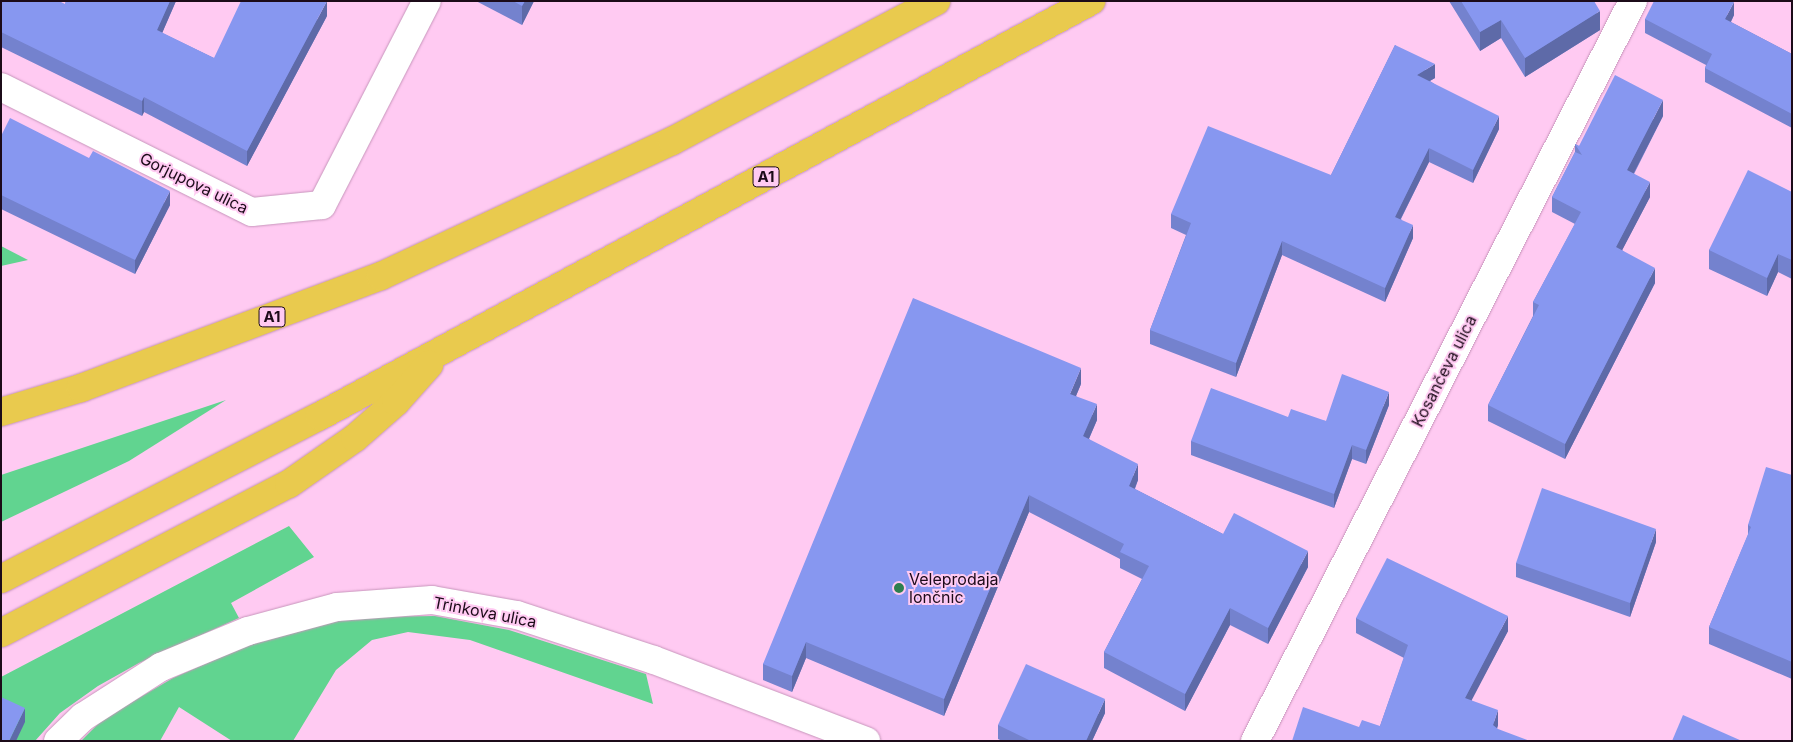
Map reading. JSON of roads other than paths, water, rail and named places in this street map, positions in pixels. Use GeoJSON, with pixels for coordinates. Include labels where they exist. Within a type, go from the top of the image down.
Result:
{"type":"FeatureCollection","features":[{"type":"Feature","properties":{"kind":"highway","name":"A1"},"geometry":{"type":"LineString","coordinates":[[1,412],[81,388],[381,276],[672,141],[936,1]]}},
{"type":"Feature","properties":{"kind":"highway","name":"A1"},"geometry":{"type":"LineString","coordinates":[[1,580],[440,352],[1091,1]]}},
{"type":"Feature","properties":{"kind":"highway"},"geometry":{"type":"LineString","coordinates":[[1,633],[289,484],[390,408],[440,352]]}},
{"type":"Feature","properties":{"kind":"street","name":"Kosančeva ulica"},"geometry":{"type":"LineString","coordinates":[[1255,741],[1633,1]]}},
{"type":"Feature","properties":{"kind":"street","name":"Gorjupova ulica"},"geometry":{"type":"LineString","coordinates":[[1,87],[252,212],[322,205],[418,4]]}},
{"type":"Feature","properties":{"kind":"street","name":"Trinkova ulica"},"geometry":{"type":"LineString","coordinates":[[58,741],[83,716],[161,667],[248,631],[337,607],[432,600],[517,615],[654,660],[866,741]]}},
{"type":"Feature","properties":{"kind":"place","name":"Veleprodaja lončnic"},"geometry":{"type":"Point","coordinates":[899,588]}}]}
